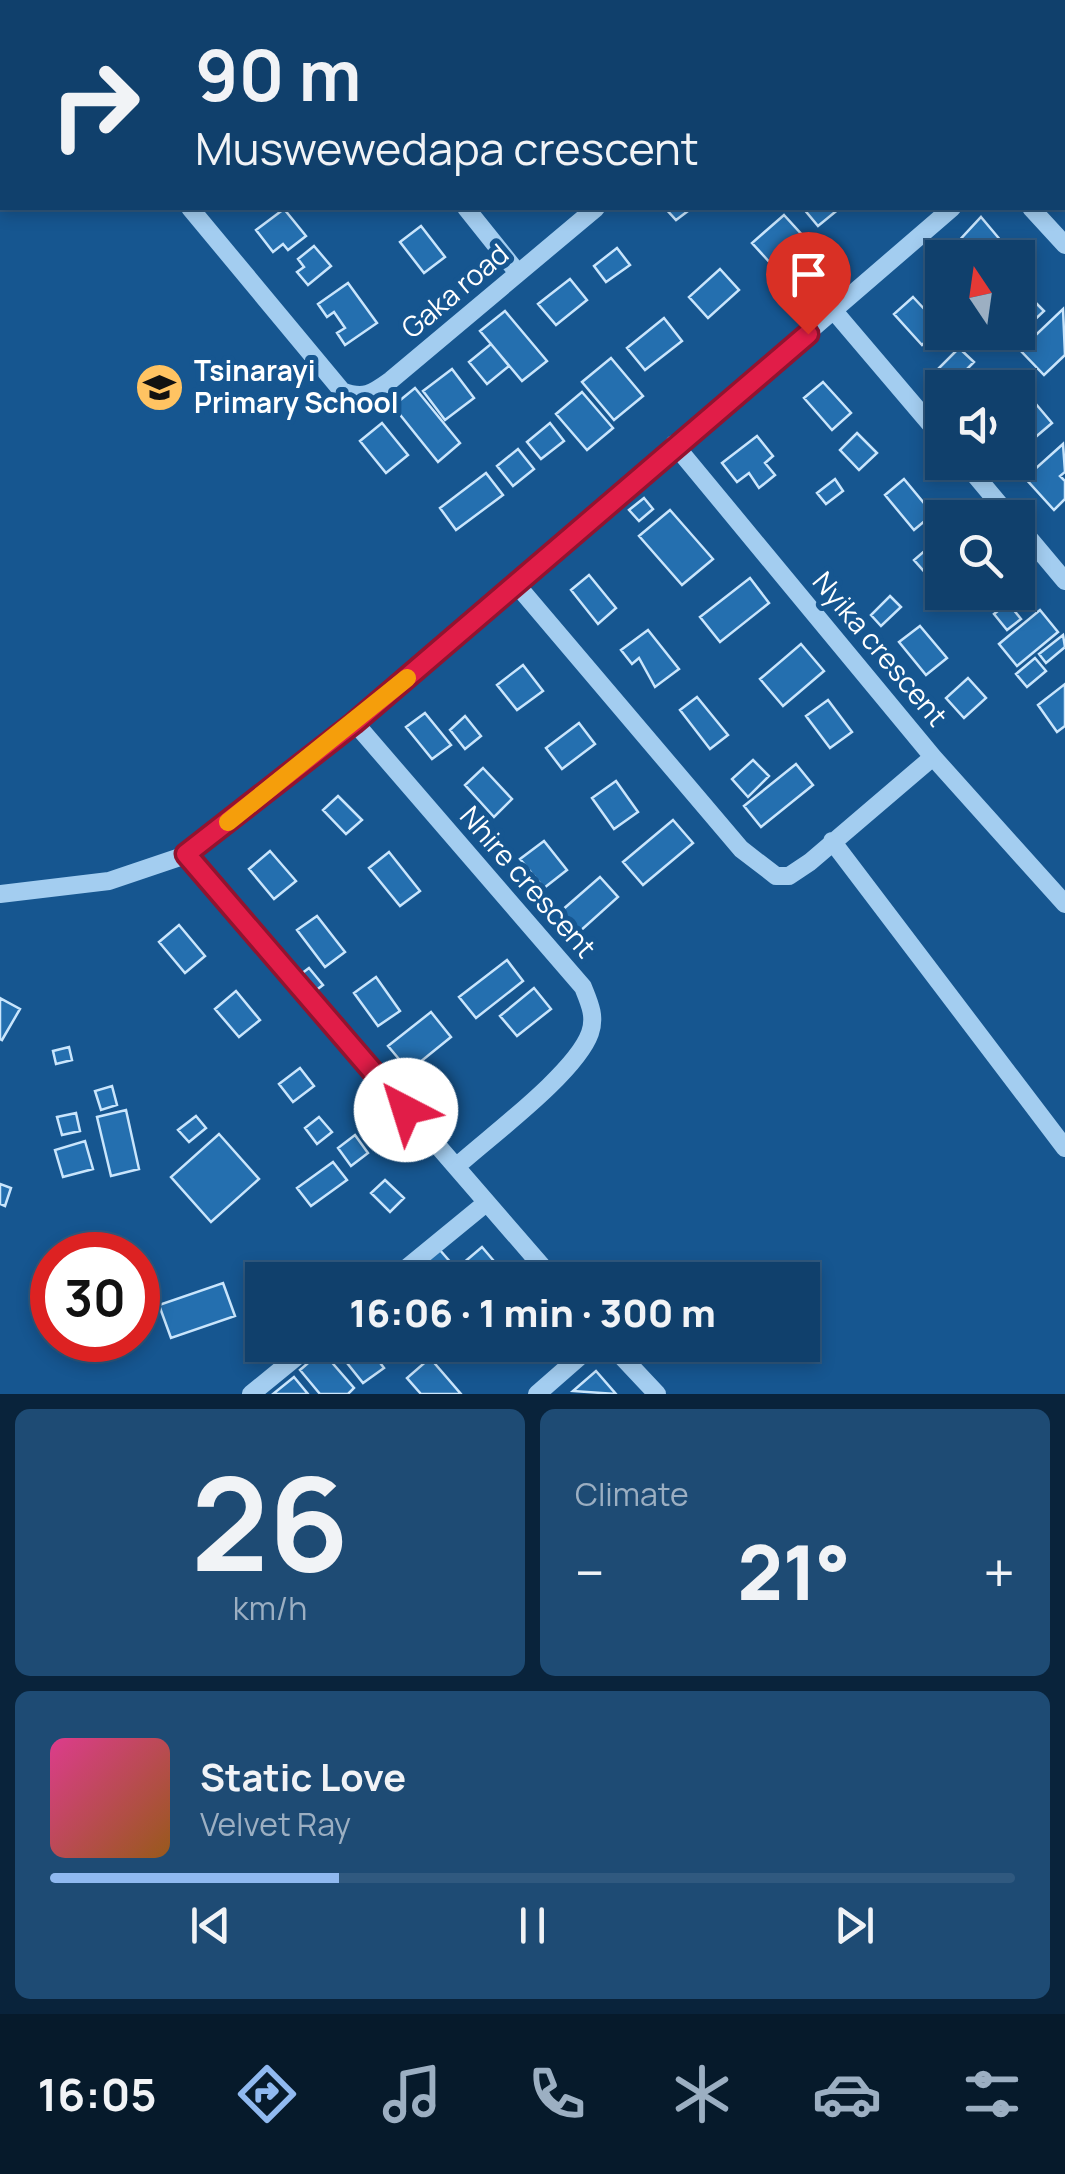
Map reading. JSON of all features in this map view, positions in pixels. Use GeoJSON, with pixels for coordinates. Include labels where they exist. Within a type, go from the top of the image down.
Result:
{"type":"FeatureCollection","features":[{"type":"Feature","properties":{"kind":"street","name":"Gaka road"},"geometry":{"type":"LineString","coordinates":[[192,210],[342,390],[370,396],[594,210]]}},
{"type":"Feature","properties":{"kind":"street"},"geometry":{"type":"LineString","coordinates":[[468,210],[518,274]]}},
{"type":"Feature","properties":{"kind":"street"},"geometry":{"type":"LineString","coordinates":[[0,894],[90,885],[186,854],[354,723],[950,210]]}},
{"type":"Feature","properties":{"kind":"street"},"geometry":{"type":"LineString","coordinates":[[1033,210],[1065,245]]}},
{"type":"Feature","properties":{"kind":"street"},"geometry":{"type":"LineString","coordinates":[[834,312],[925,418]]}},
{"type":"Feature","properties":{"kind":"street","name":"Nyika crescent"},"geometry":{"type":"LineString","coordinates":[[516,584],[756,864],[776,876],[789,876],[933,757],[674,444]]}},
{"type":"Feature","properties":{"kind":"street"},"geometry":{"type":"LineString","coordinates":[[979,480],[996,500]]}},
{"type":"Feature","properties":{"kind":"street"},"geometry":{"type":"LineString","coordinates":[[1035,545],[1065,581]]}},
{"type":"Feature","properties":{"kind":"street","name":"Nhire crescent"},"geometry":{"type":"LineString","coordinates":[[354,723],[583,987],[592,1010],[592,1030],[566,1068],[456,1167]]}},
{"type":"Feature","properties":{"kind":"street"},"geometry":{"type":"LineString","coordinates":[[933,757],[1065,904]]}},
{"type":"Feature","properties":{"kind":"street"},"geometry":{"type":"LineString","coordinates":[[832,840],[1065,1148]]}},
{"type":"Feature","properties":{"kind":"street"},"geometry":{"type":"LineString","coordinates":[[186,854],[538,1262]]}},
{"type":"Feature","properties":{"kind":"street"},"geometry":{"type":"LineString","coordinates":[[414,1262],[486,1204]]}},
{"type":"Feature","properties":{"kind":"street"},"geometry":{"type":"LineString","coordinates":[[250,1394],[290,1362]]}},
{"type":"Feature","properties":{"kind":"street"},"geometry":{"type":"LineString","coordinates":[[536,1394],[573,1362]]}},
{"type":"Feature","properties":{"kind":"street"},"geometry":{"type":"LineString","coordinates":[[627,1362],[657,1394]]}},
{"type":"Feature","properties":{"kind":"building"},"geometry":{"type":"Polygon","coordinates":[[[285,210],[306,236],[288,250],[283,244],[273,252],[256,230],[285,210]]]}},
{"type":"Feature","properties":{"kind":"building"},"geometry":{"type":"Polygon","coordinates":[[[667,210],[689,210],[676,220],[667,210]]]}},
{"type":"Feature","properties":{"kind":"building"},"geometry":{"type":"Polygon","coordinates":[[[805,210],[838,210],[818,226],[805,210]]]}},
{"type":"Feature","properties":{"kind":"building"},"geometry":{"type":"Polygon","coordinates":[[[784,215],[804,237],[772,265],[752,243],[784,215]]]}},
{"type":"Feature","properties":{"kind":"building"},"geometry":{"type":"Polygon","coordinates":[[[981,217],[1000,240],[960,240],[981,217]]]}},
{"type":"Feature","properties":{"kind":"building"},"geometry":{"type":"Polygon","coordinates":[[[421,226],[445,257],[424,273],[400,242],[421,226]]]}},
{"type":"Feature","properties":{"kind":"building"},"geometry":{"type":"Polygon","coordinates":[[[314,246],[331,266],[308,285],[297,272],[304,267],[298,259],[314,246]]]}},
{"type":"Feature","properties":{"kind":"building"},"geometry":{"type":"Polygon","coordinates":[[[617,248],[630,265],[606,282],[594,266],[617,248]]]}},
{"type":"Feature","properties":{"kind":"building"},"geometry":{"type":"Polygon","coordinates":[[[720,269],[739,290],[708,318],[689,297],[720,269]]]}},
{"type":"Feature","properties":{"kind":"building"},"geometry":{"type":"Polygon","coordinates":[[[570,279],[587,300],[556,325],[538,304],[570,279]]]}},
{"type":"Feature","properties":{"kind":"building"},"geometry":{"type":"Polygon","coordinates":[[[348,283],[377,323],[345,345],[337,333],[345,328],[334,312],[327,317],[318,304],[348,283]]]}},
{"type":"Feature","properties":{"kind":"building"},"geometry":{"type":"Polygon","coordinates":[[[913,297],[925,310],[925,342],[922,345],[894,314],[913,297]]]}},
{"type":"Feature","properties":{"kind":"building"},"geometry":{"type":"Polygon","coordinates":[[[1035,302],[1044,311],[1035,320],[1035,302]]]}},
{"type":"Feature","properties":{"kind":"building"},"geometry":{"type":"Polygon","coordinates":[[[1063,309],[1065,355],[1044,375],[1020,350],[1035,350],[1035,336],[1063,309]]]}},
{"type":"Feature","properties":{"kind":"building"},"geometry":{"type":"Polygon","coordinates":[[[505,311],[547,361],[522,381],[480,331],[505,311]]]}},
{"type":"Feature","properties":{"kind":"building"},"geometry":{"type":"Polygon","coordinates":[[[664,318],[682,341],[645,370],[627,348],[664,318]]]}},
{"type":"Feature","properties":{"kind":"building"},"geometry":{"type":"Polygon","coordinates":[[[491,344],[509,366],[487,384],[469,362],[491,344]]]}},
{"type":"Feature","properties":{"kind":"building"},"geometry":{"type":"Polygon","coordinates":[[[957,350],[974,362],[968,370],[937,370],[957,350]]]}},
{"type":"Feature","properties":{"kind":"building"},"geometry":{"type":"Polygon","coordinates":[[[611,358],[643,396],[614,420],[582,382],[611,358]]]}},
{"type":"Feature","properties":{"kind":"building"},"geometry":{"type":"Polygon","coordinates":[[[452,369],[474,398],[445,420],[423,391],[452,369]]]}},
{"type":"Feature","properties":{"kind":"building"},"geometry":{"type":"Polygon","coordinates":[[[823,382],[851,413],[832,430],[804,398],[823,382]]]}},
{"type":"Feature","properties":{"kind":"building"},"geometry":{"type":"Polygon","coordinates":[[[415,388],[460,443],[438,462],[393,406],[415,388]]]}},
{"type":"Feature","properties":{"kind":"building"},"geometry":{"type":"Polygon","coordinates":[[[582,392],[613,428],[587,450],[556,414],[582,392]]]}},
{"type":"Feature","properties":{"kind":"building"},"geometry":{"type":"Polygon","coordinates":[[[1035,403],[1052,423],[1035,438],[1035,403]]]}},
{"type":"Feature","properties":{"kind":"building"},"geometry":{"type":"Polygon","coordinates":[[[382,423],[408,455],[386,473],[360,441],[382,423]]]}},
{"type":"Feature","properties":{"kind":"building"},"geometry":{"type":"Polygon","coordinates":[[[550,423],[564,441],[541,459],[527,442],[550,423]]]}},
{"type":"Feature","properties":{"kind":"building"},"geometry":{"type":"Polygon","coordinates":[[[857,433],[877,453],[859,470],[840,450],[857,433]]]}},
{"type":"Feature","properties":{"kind":"building"},"geometry":{"type":"Polygon","coordinates":[[[757,436],[773,456],[765,463],[775,475],[759,488],[749,473],[737,482],[722,463],[757,436]]]}},
{"type":"Feature","properties":{"kind":"building"},"geometry":{"type":"Polygon","coordinates":[[[1063,444],[1065,472],[1060,476],[1065,481],[1065,499],[1054,510],[1027,480],[1035,480],[1035,469],[1063,444]]]}},
{"type":"Feature","properties":{"kind":"building"},"geometry":{"type":"Polygon","coordinates":[[[518,449],[534,469],[513,486],[497,466],[518,449]]]}},
{"type":"Feature","properties":{"kind":"building"},"geometry":{"type":"Polygon","coordinates":[[[486,473],[503,495],[456,530],[440,508],[486,473]]]}},
{"type":"Feature","properties":{"kind":"building"},"geometry":{"type":"Polygon","coordinates":[[[835,479],[843,491],[826,504],[817,493],[835,479]]]}},
{"type":"Feature","properties":{"kind":"building"},"geometry":{"type":"Polygon","coordinates":[[[904,479],[925,504],[925,521],[914,530],[885,495],[904,479]]]}},
{"type":"Feature","properties":{"kind":"building"},"geometry":{"type":"Polygon","coordinates":[[[644,498],[653,509],[639,521],[629,510],[644,498]]]}},
{"type":"Feature","properties":{"kind":"building"},"geometry":{"type":"Polygon","coordinates":[[[670,510],[713,559],[682,585],[639,536],[670,510]]]}},
{"type":"Feature","properties":{"kind":"building"},"geometry":{"type":"Polygon","coordinates":[[[925,551],[925,572],[914,560],[925,551]]]}},
{"type":"Feature","properties":{"kind":"building"},"geometry":{"type":"Polygon","coordinates":[[[589,575],[616,608],[598,624],[571,590],[589,575]]]}},
{"type":"Feature","properties":{"kind":"building"},"geometry":{"type":"Polygon","coordinates":[[[750,578],[769,603],[720,642],[700,617],[750,578]]]}},
{"type":"Feature","properties":{"kind":"building"},"geometry":{"type":"Polygon","coordinates":[[[890,596],[901,607],[881,626],[871,615],[890,596]]]}},
{"type":"Feature","properties":{"kind":"building"},"geometry":{"type":"Polygon","coordinates":[[[1014,610],[1021,619],[1007,630],[994,614],[1014,610]]]}},
{"type":"Feature","properties":{"kind":"building"},"geometry":{"type":"Polygon","coordinates":[[[1040,610],[1058,632],[1017,666],[999,644],[1040,610]]]}},
{"type":"Feature","properties":{"kind":"building"},"geometry":{"type":"Polygon","coordinates":[[[920,626],[947,658],[926,675],[899,642],[920,626]]]}},
{"type":"Feature","properties":{"kind":"building"},"geometry":{"type":"Polygon","coordinates":[[[648,630],[679,669],[655,687],[639,658],[632,664],[621,650],[648,630]]]}},
{"type":"Feature","properties":{"kind":"building"},"geometry":{"type":"Polygon","coordinates":[[[1063,635],[1065,647],[1046,663],[1039,654],[1063,635]]]}},
{"type":"Feature","properties":{"kind":"building"},"geometry":{"type":"Polygon","coordinates":[[[801,644],[824,671],[783,706],[760,679],[801,644]]]}},
{"type":"Feature","properties":{"kind":"building"},"geometry":{"type":"Polygon","coordinates":[[[1035,658],[1046,671],[1027,687],[1016,674],[1035,658]]]}},
{"type":"Feature","properties":{"kind":"building"},"geometry":{"type":"Polygon","coordinates":[[[523,665],[543,691],[517,710],[497,685],[523,665]]]}},
{"type":"Feature","properties":{"kind":"building"},"geometry":{"type":"Polygon","coordinates":[[[968,678],[986,698],[964,718],[946,698],[968,678]]]}},
{"type":"Feature","properties":{"kind":"building"},"geometry":{"type":"Polygon","coordinates":[[[1065,684],[1065,726],[1057,732],[1038,705],[1065,684]]]}},
{"type":"Feature","properties":{"kind":"building"},"geometry":{"type":"Polygon","coordinates":[[[697,697],[728,735],[710,749],[680,710],[697,697]]]}},
{"type":"Feature","properties":{"kind":"building"},"geometry":{"type":"Polygon","coordinates":[[[828,700],[852,732],[830,748],[806,716],[828,700]]]}},
{"type":"Feature","properties":{"kind":"building"},"geometry":{"type":"Polygon","coordinates":[[[425,713],[451,745],[432,759],[406,727],[425,713]]]}},
{"type":"Feature","properties":{"kind":"building"},"geometry":{"type":"Polygon","coordinates":[[[465,716],[481,736],[465,749],[450,730],[465,716]]]}},
{"type":"Feature","properties":{"kind":"building"},"geometry":{"type":"Polygon","coordinates":[[[579,723],[595,744],[562,769],[546,748],[579,723]]]}},
{"type":"Feature","properties":{"kind":"building"},"geometry":{"type":"Polygon","coordinates":[[[753,760],[769,776],[748,797],[732,779],[753,760]]]}},
{"type":"Feature","properties":{"kind":"building"},"geometry":{"type":"Polygon","coordinates":[[[796,764],[813,785],[761,827],[744,806],[796,764]]]}},
{"type":"Feature","properties":{"kind":"building"},"geometry":{"type":"Polygon","coordinates":[[[483,768],[512,799],[494,817],[465,785],[483,768]]]}},
{"type":"Feature","properties":{"kind":"building"},"geometry":{"type":"Polygon","coordinates":[[[616,781],[638,812],[614,829],[592,798],[616,781]]]}},
{"type":"Feature","properties":{"kind":"building"},"geometry":{"type":"Polygon","coordinates":[[[338,796],[362,820],[346,834],[323,810],[338,796]]]}},
{"type":"Feature","properties":{"kind":"building"},"geometry":{"type":"Polygon","coordinates":[[[673,820],[693,843],[643,885],[623,862],[673,820]]]}},
{"type":"Feature","properties":{"kind":"building"},"geometry":{"type":"Polygon","coordinates":[[[544,841],[567,870],[544,888],[520,859],[544,841]]]}},
{"type":"Feature","properties":{"kind":"building"},"geometry":{"type":"Polygon","coordinates":[[[270,851],[296,881],[274,899],[249,869],[270,851]]]}},
{"type":"Feature","properties":{"kind":"building"},"geometry":{"type":"Polygon","coordinates":[[[389,852],[420,891],[400,906],[369,868],[389,852]]]}},
{"type":"Feature","properties":{"kind":"building"},"geometry":{"type":"Polygon","coordinates":[[[600,877],[618,897],[578,933],[560,912],[600,877]]]}},
{"type":"Feature","properties":{"kind":"building"},"geometry":{"type":"Polygon","coordinates":[[[317,916],[345,952],[325,967],[297,930],[317,916]]]}},
{"type":"Feature","properties":{"kind":"building"},"geometry":{"type":"Polygon","coordinates":[[[179,925],[205,956],[185,973],[159,942],[179,925]]]}},
{"type":"Feature","properties":{"kind":"building"},"geometry":{"type":"Polygon","coordinates":[[[507,960],[523,981],[476,1018],[459,997],[507,960]]]}},
{"type":"Feature","properties":{"kind":"building"},"geometry":{"type":"Polygon","coordinates":[[[309,968],[323,985],[315,991],[301,974],[309,968]]]}},
{"type":"Feature","properties":{"kind":"building"},"geometry":{"type":"Polygon","coordinates":[[[376,977],[400,1011],[378,1026],[354,993],[376,977]]]}},
{"type":"Feature","properties":{"kind":"building"},"geometry":{"type":"Polygon","coordinates":[[[534,988],[551,1009],[517,1036],[500,1016],[534,988]]]}},
{"type":"Feature","properties":{"kind":"building"},"geometry":{"type":"Polygon","coordinates":[[[236,991],[260,1020],[239,1037],[215,1009],[236,991]]]}},
{"type":"Feature","properties":{"kind":"building"},"geometry":{"type":"Polygon","coordinates":[[[0,998],[20,1009],[2,1040],[0,1039],[0,998]]]}},
{"type":"Feature","properties":{"kind":"building"},"geometry":{"type":"Polygon","coordinates":[[[431,1012],[451,1037],[409,1071],[388,1046],[431,1012]]]}},
{"type":"Feature","properties":{"kind":"building"},"geometry":{"type":"Polygon","coordinates":[[[69,1047],[72,1060],[56,1064],[53,1051],[69,1047]]]}},
{"type":"Feature","properties":{"kind":"building"},"geometry":{"type":"Polygon","coordinates":[[[300,1068],[314,1086],[293,1102],[279,1084],[300,1068]]]}},
{"type":"Feature","properties":{"kind":"building"},"geometry":{"type":"Polygon","coordinates":[[[112,1086],[117,1105],[101,1110],[95,1091],[112,1086]]]}},
{"type":"Feature","properties":{"kind":"building"},"geometry":{"type":"Polygon","coordinates":[[[126,1110],[139,1169],[111,1176],[97,1117],[126,1110]]]}},
{"type":"Feature","properties":{"kind":"building"},"geometry":{"type":"Polygon","coordinates":[[[76,1113],[80,1131],[62,1135],[57,1117],[76,1113]]]}},
{"type":"Feature","properties":{"kind":"building"},"geometry":{"type":"Polygon","coordinates":[[[196,1116],[206,1128],[189,1142],[178,1130],[196,1116]]]}},
{"type":"Feature","properties":{"kind":"building"},"geometry":{"type":"Polygon","coordinates":[[[319,1117],[332,1132],[317,1144],[305,1128],[319,1117]]]}},
{"type":"Feature","properties":{"kind":"building"},"geometry":{"type":"Polygon","coordinates":[[[219,1134],[259,1179],[211,1222],[171,1177],[219,1134]]]}},
{"type":"Feature","properties":{"kind":"building"},"geometry":{"type":"Polygon","coordinates":[[[355,1135],[368,1153],[351,1166],[338,1148],[355,1135]]]}},
{"type":"Feature","properties":{"kind":"building"},"geometry":{"type":"Polygon","coordinates":[[[85,1141],[93,1169],[63,1177],[55,1150],[85,1141]]]}},
{"type":"Feature","properties":{"kind":"building"},"geometry":{"type":"Polygon","coordinates":[[[333,1162],[347,1180],[311,1206],[297,1188],[333,1162]]]}},
{"type":"Feature","properties":{"kind":"building"},"geometry":{"type":"Polygon","coordinates":[[[385,1180],[404,1198],[390,1212],[371,1193],[385,1180]]]}},
{"type":"Feature","properties":{"kind":"building"},"geometry":{"type":"Polygon","coordinates":[[[0,1184],[11,1188],[5,1206],[0,1204],[0,1184]]]}},
{"type":"Feature","properties":{"kind":"building"},"geometry":{"type":"Polygon","coordinates":[[[482,1247],[495,1262],[464,1262],[482,1247]]]}},
{"type":"Feature","properties":{"kind":"building"},"geometry":{"type":"Polygon","coordinates":[[[439,1249],[450,1262],[424,1262],[439,1249]]]}},
{"type":"Feature","properties":{"kind":"building"},"geometry":{"type":"Polygon","coordinates":[[[223,1283],[235,1316],[171,1338],[160,1305],[223,1283]]]}},
{"type":"Feature","properties":{"kind":"building"},"geometry":{"type":"Polygon","coordinates":[[[309,1362],[332,1362],[354,1388],[348,1394],[320,1394],[300,1370],[309,1362]]]}},
{"type":"Feature","properties":{"kind":"building"},"geometry":{"type":"Polygon","coordinates":[[[379,1362],[384,1368],[363,1383],[347,1363],[379,1362]]]}},
{"type":"Feature","properties":{"kind":"building"},"geometry":{"type":"Polygon","coordinates":[[[425,1362],[433,1362],[461,1394],[421,1394],[407,1378],[425,1362]]]}},
{"type":"Feature","properties":{"kind":"building"},"geometry":{"type":"Polygon","coordinates":[[[596,1371],[616,1394],[573,1391],[596,1371]]]}},
{"type":"Feature","properties":{"kind":"building"},"geometry":{"type":"Polygon","coordinates":[[[294,1377],[308,1394],[273,1394],[294,1377]]]}},
{"type":"Feature","properties":{"kind":"slow traffic"},"geometry":{"type":"LineString","coordinates":[[228,822],[407,678]]}},
{"type":"Feature","properties":{"kind":"place","name":"Tsinarayi Primary School"},"geometry":{"type":"Point","coordinates":[159,387]}},
{"type":"Feature","properties":{"kind":"route"},"geometry":{"type":"LineString","coordinates":[[406,1110],[186,854],[354,723],[674,444],[808,334]]}}]}
